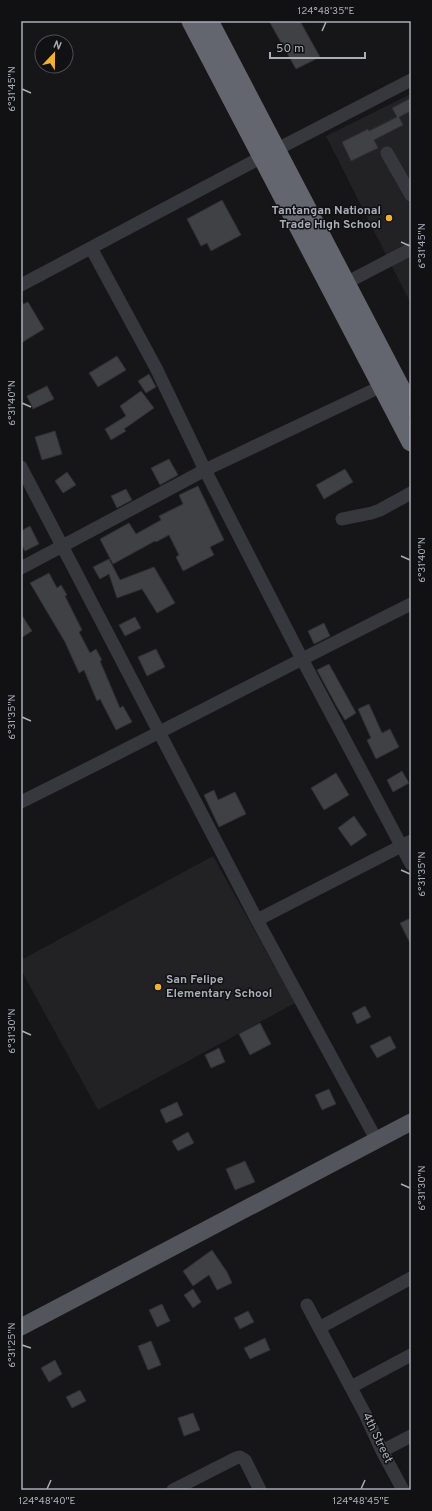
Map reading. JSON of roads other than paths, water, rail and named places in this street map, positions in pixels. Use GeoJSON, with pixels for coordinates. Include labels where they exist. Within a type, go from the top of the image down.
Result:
{"type":"FeatureCollection","features":[{"type":"Feature","properties":{"kind":"highway"},"geometry":{"type":"LineString","coordinates":[[191,21],[269,154],[338,287],[382,386],[411,442]]}},
{"type":"Feature","properties":{"kind":"highway"},"geometry":{"type":"LineString","coordinates":[[209,21],[269,154]]}},
{"type":"Feature","properties":{"kind":"highway"},"geometry":{"type":"LineString","coordinates":[[338,287],[411,408]]}},
{"type":"Feature","properties":{"kind":"main road"},"geometry":{"type":"LineString","coordinates":[[21,1327],[376,1139],[411,1122]]}},
{"type":"Feature","properties":{"kind":"street"},"geometry":{"type":"LineString","coordinates":[[21,286],[411,80]]}},
{"type":"Feature","properties":{"kind":"street"},"geometry":{"type":"LineString","coordinates":[[388,153],[411,195]]}},
{"type":"Feature","properties":{"kind":"street"},"geometry":{"type":"LineString","coordinates":[[91,248],[156,368],[205,470],[302,659],[406,844],[411,864]]}},
{"type":"Feature","properties":{"kind":"street"},"geometry":{"type":"LineString","coordinates":[[338,287],[411,249]]}},
{"type":"Feature","properties":{"kind":"street"},"geometry":{"type":"LineString","coordinates":[[21,568],[63,547],[205,470],[382,386]]}},
{"type":"Feature","properties":{"kind":"street"},"geometry":{"type":"LineString","coordinates":[[21,467],[257,920],[376,1139]]}},
{"type":"Feature","properties":{"kind":"street"},"geometry":{"type":"LineString","coordinates":[[342,519],[372,513],[411,492]]}},
{"type":"Feature","properties":{"kind":"street"},"geometry":{"type":"LineString","coordinates":[[21,802],[160,733],[411,604]]}},
{"type":"Feature","properties":{"kind":"street"},"geometry":{"type":"LineString","coordinates":[[257,920],[406,844]]}},
{"type":"Feature","properties":{"kind":"street"},"geometry":{"type":"LineString","coordinates":[[319,1328],[411,1278]]}},
{"type":"Feature","properties":{"kind":"street","name":"4th Street"},"geometry":{"type":"LineString","coordinates":[[307,1305],[366,1414],[382,1451],[403,1490]]}},
{"type":"Feature","properties":{"kind":"street"},"geometry":{"type":"LineString","coordinates":[[351,1387],[411,1355]]}},
{"type":"Feature","properties":{"kind":"street"},"geometry":{"type":"LineString","coordinates":[[382,1451],[411,1436]]}},
{"type":"Feature","properties":{"kind":"street"},"geometry":{"type":"LineString","coordinates":[[174,1490],[189,1486],[240,1457],[245,1460],[260,1490]]}},
{"type":"Feature","properties":{"kind":"place","name":"Tantangan National Trade High School"},"geometry":{"type":"Point","coordinates":[389,218]}},
{"type":"Feature","properties":{"kind":"place","name":"San Felipe Elementary School"},"geometry":{"type":"Point","coordinates":[158,987]}}]}
